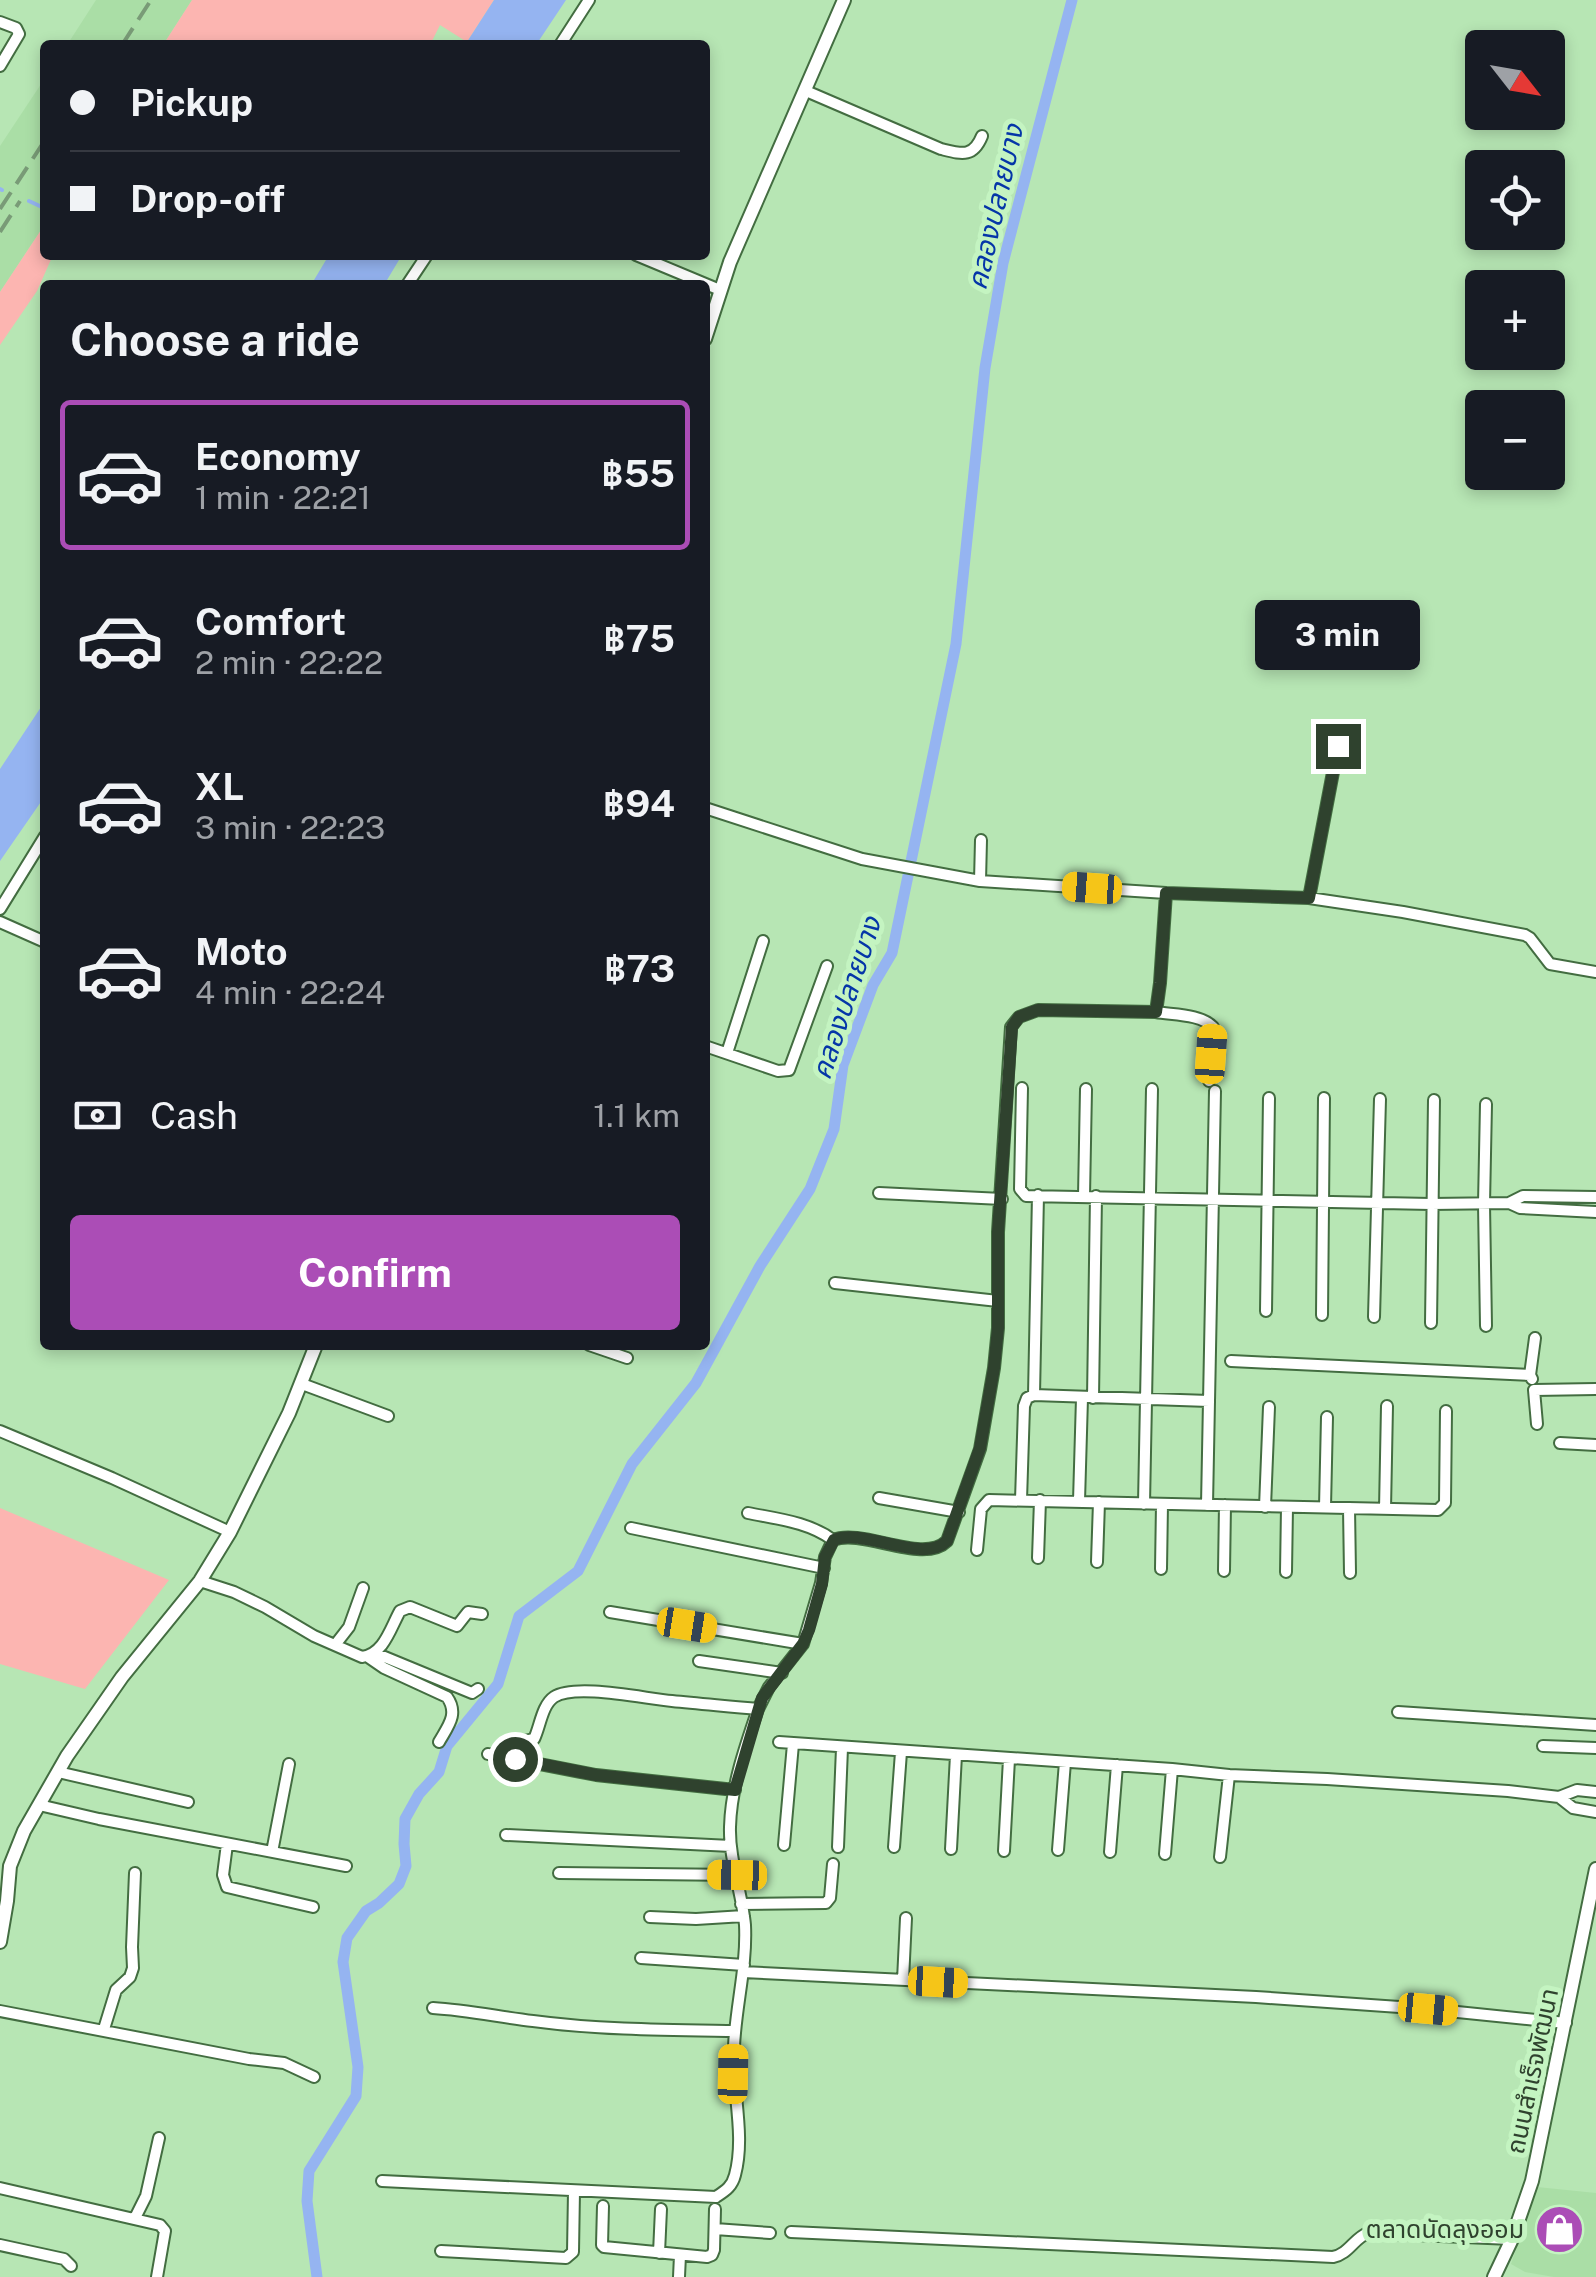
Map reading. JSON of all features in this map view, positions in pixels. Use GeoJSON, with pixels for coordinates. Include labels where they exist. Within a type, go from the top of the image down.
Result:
{"type":"FeatureCollection","features":[{"type":"Feature","properties":{"kind":"street"},"geometry":{"type":"LineString","coordinates":[[563,40],[589,0]]}},
{"type":"Feature","properties":{"kind":"street"},"geometry":{"type":"LineString","coordinates":[[710,323],[720,290],[844,0]]}},
{"type":"Feature","properties":{"kind":"street"},"geometry":{"type":"LineString","coordinates":[[0,22],[16,28],[18,34],[0,66]]}},
{"type":"Feature","properties":{"kind":"street"},"geometry":{"type":"LineString","coordinates":[[806,91],[941,149],[972,151],[982,136]]}},
{"type":"Feature","properties":{"kind":"street"},"geometry":{"type":"LineString","coordinates":[[648,260],[696,280]]}},
{"type":"Feature","properties":{"kind":"street"},"geometry":{"type":"LineString","coordinates":[[710,286],[720,290]]}},
{"type":"Feature","properties":{"kind":"street"},"geometry":{"type":"LineString","coordinates":[[1309,898],[1338,746]]}},
{"type":"Feature","properties":{"kind":"street"},"geometry":{"type":"LineString","coordinates":[[710,810],[862,859],[980,881],[1309,898],[1403,912],[1525,935],[1550,964],[1596,972]]}},
{"type":"Feature","properties":{"kind":"street"},"geometry":{"type":"LineString","coordinates":[[980,840],[980,881]]}},
{"type":"Feature","properties":{"kind":"street"},"geometry":{"type":"LineString","coordinates":[[0,908],[40,844]]}},
{"type":"Feature","properties":{"kind":"street"},"geometry":{"type":"LineString","coordinates":[[1156,1012],[1166,893]]}},
{"type":"Feature","properties":{"kind":"street"},"geometry":{"type":"LineString","coordinates":[[0,922],[40,940]]}},
{"type":"Feature","properties":{"kind":"street"},"geometry":{"type":"LineString","coordinates":[[727,1053],[763,941]]}},
{"type":"Feature","properties":{"kind":"street"},"geometry":{"type":"LineString","coordinates":[[710,1048],[778,1071],[789,1070],[828,966]]}},
{"type":"Feature","properties":{"kind":"street"},"geometry":{"type":"LineString","coordinates":[[748,1514],[803,1524],[834,1540],[847,1537],[927,1549],[940,1547],[950,1534],[980,1448],[988,1411],[998,1328],[998,1232],[1010,1040],[1014,1022],[1038,1010],[1156,1012],[1204,1020],[1213,1027],[1206,1505]]}},
{"type":"Feature","properties":{"kind":"street"},"geometry":{"type":"LineString","coordinates":[[1022,1088],[1020,1189],[1026,1196],[1432,1204],[1509,1203],[1522,1196],[1596,1197]]}},
{"type":"Feature","properties":{"kind":"street"},"geometry":{"type":"LineString","coordinates":[[1079,1501],[1087,1398],[1090,1196],[1086,1089]]}},
{"type":"Feature","properties":{"kind":"street"},"geometry":{"type":"LineString","coordinates":[[1144,1504],[1152,1089]]}},
{"type":"Feature","properties":{"kind":"street"},"geometry":{"type":"LineString","coordinates":[[1266,1311],[1269,1098]]}},
{"type":"Feature","properties":{"kind":"street"},"geometry":{"type":"LineString","coordinates":[[1322,1315],[1324,1098]]}},
{"type":"Feature","properties":{"kind":"street"},"geometry":{"type":"LineString","coordinates":[[1374,1317],[1380,1099]]}},
{"type":"Feature","properties":{"kind":"street"},"geometry":{"type":"LineString","coordinates":[[1430,1323],[1434,1100]]}},
{"type":"Feature","properties":{"kind":"street"},"geometry":{"type":"LineString","coordinates":[[1486,1104],[1486,1326]]}},
{"type":"Feature","properties":{"kind":"street"},"geometry":{"type":"LineString","coordinates":[[879,1193],[1002,1200]]}},
{"type":"Feature","properties":{"kind":"street"},"geometry":{"type":"LineString","coordinates":[[1034,1395],[1038,1196]]}},
{"type":"Feature","properties":{"kind":"street"},"geometry":{"type":"LineString","coordinates":[[1568,1210],[1569,1197]]}},
{"type":"Feature","properties":{"kind":"street"},"geometry":{"type":"LineString","coordinates":[[1509,1203],[1520,1208],[1596,1212]]}},
{"type":"Feature","properties":{"kind":"street"},"geometry":{"type":"LineString","coordinates":[[835,1283],[998,1301]]}},
{"type":"Feature","properties":{"kind":"street"},"geometry":{"type":"LineString","coordinates":[[1535,1338],[1530,1375],[1537,1424]]}},
{"type":"Feature","properties":{"kind":"street"},"geometry":{"type":"LineString","coordinates":[[0,1942],[10,1866],[24,1831],[122,1677],[200,1580],[230,1532],[302,1384],[314,1350]]}},
{"type":"Feature","properties":{"kind":"street"},"geometry":{"type":"LineString","coordinates":[[605,1350],[628,1358]]}},
{"type":"Feature","properties":{"kind":"street"},"geometry":{"type":"LineString","coordinates":[[1230,1361],[1530,1375]]}},
{"type":"Feature","properties":{"kind":"street"},"geometry":{"type":"LineString","coordinates":[[302,1384],[388,1416]]}},
{"type":"Feature","properties":{"kind":"street"},"geometry":{"type":"LineString","coordinates":[[1534,1390],[1596,1389]]}},
{"type":"Feature","properties":{"kind":"street"},"geometry":{"type":"LineString","coordinates":[[1020,1500],[1026,1398],[1034,1395],[1209,1401]]}},
{"type":"Feature","properties":{"kind":"street"},"geometry":{"type":"LineString","coordinates":[[1385,1509],[1387,1406]]}},
{"type":"Feature","properties":{"kind":"street"},"geometry":{"type":"LineString","coordinates":[[1265,1507],[1269,1407]]}},
{"type":"Feature","properties":{"kind":"street"},"geometry":{"type":"LineString","coordinates":[[977,1550],[982,1509],[989,1500],[1438,1510],[1445,1503],[1446,1411]]}},
{"type":"Feature","properties":{"kind":"street"},"geometry":{"type":"LineString","coordinates":[[1325,1507],[1327,1417]]}},
{"type":"Feature","properties":{"kind":"street"},"geometry":{"type":"LineString","coordinates":[[0,1431],[230,1532]]}},
{"type":"Feature","properties":{"kind":"street"},"geometry":{"type":"LineString","coordinates":[[1560,1443],[1596,1445]]}},
{"type":"Feature","properties":{"kind":"street"},"geometry":{"type":"LineString","coordinates":[[879,1498],[959,1512]]}},
{"type":"Feature","properties":{"kind":"street"},"geometry":{"type":"LineString","coordinates":[[1038,1558],[1040,1500]]}},
{"type":"Feature","properties":{"kind":"street"},"geometry":{"type":"LineString","coordinates":[[1097,1562],[1099,1502]]}},
{"type":"Feature","properties":{"kind":"street"},"geometry":{"type":"LineString","coordinates":[[1161,1569],[1162,1504]]}},
{"type":"Feature","properties":{"kind":"street"},"geometry":{"type":"LineString","coordinates":[[1224,1572],[1225,1505]]}},
{"type":"Feature","properties":{"kind":"street"},"geometry":{"type":"LineString","coordinates":[[1286,1507],[1286,1572]]}},
{"type":"Feature","properties":{"kind":"street"},"geometry":{"type":"LineString","coordinates":[[1349,1508],[1350,1573]]}},
{"type":"Feature","properties":{"kind":"street"},"geometry":{"type":"LineString","coordinates":[[631,1528],[824,1568]]}},
{"type":"Feature","properties":{"kind":"street"},"geometry":{"type":"LineString","coordinates":[[382,2180],[716,2197],[728,2189],[737,2164],[738,2117],[733,2074],[744,1968],[743,1910],[730,1846],[735,1790],[768,1687],[782,1674],[809,1630],[825,1557],[834,1540]]}},
{"type":"Feature","properties":{"kind":"street"},"geometry":{"type":"LineString","coordinates":[[200,1580],[234,1592],[314,1636],[362,1657],[381,1648],[404,1608],[457,1626],[468,1612],[482,1614]]}},
{"type":"Feature","properties":{"kind":"street"},"geometry":{"type":"LineString","coordinates":[[334,1646],[349,1627],[363,1588]]}},
{"type":"Feature","properties":{"kind":"street"},"geometry":{"type":"LineString","coordinates":[[610,1612],[803,1644]]}},
{"type":"Feature","properties":{"kind":"street"},"geometry":{"type":"LineString","coordinates":[[372,1655],[472,1692],[478,1689]]}},
{"type":"Feature","properties":{"kind":"street"},"geometry":{"type":"LineString","coordinates":[[372,1655],[384,1668],[447,1697],[453,1716],[439,1742]]}},
{"type":"Feature","properties":{"kind":"street"},"geometry":{"type":"LineString","coordinates":[[698,1662],[782,1674]]}},
{"type":"Feature","properties":{"kind":"street"},"geometry":{"type":"LineString","coordinates":[[519,1742],[534,1739],[550,1702],[563,1694],[616,1694],[758,1709]]}},
{"type":"Feature","properties":{"kind":"street"},"geometry":{"type":"LineString","coordinates":[[1398,1712],[1596,1724]]}},
{"type":"Feature","properties":{"kind":"street"},"geometry":{"type":"LineString","coordinates":[[779,1742],[1559,1797],[1577,1790],[1596,1792]]}},
{"type":"Feature","properties":{"kind":"street"},"geometry":{"type":"LineString","coordinates":[[784,1845],[793,1744]]}},
{"type":"Feature","properties":{"kind":"street"},"geometry":{"type":"LineString","coordinates":[[1544,1746],[1596,1748]]}},
{"type":"Feature","properties":{"kind":"street"},"geometry":{"type":"LineString","coordinates":[[838,1847],[842,1748]]}},
{"type":"Feature","properties":{"kind":"street"},"geometry":{"type":"LineString","coordinates":[[894,1848],[901,1752]]}},
{"type":"Feature","properties":{"kind":"street"},"geometry":{"type":"LineString","coordinates":[[488,1754],[596,1775],[735,1790]]}},
{"type":"Feature","properties":{"kind":"street"},"geometry":{"type":"LineString","coordinates":[[950,1849],[956,1755]]}},
{"type":"Feature","properties":{"kind":"street"},"geometry":{"type":"LineString","coordinates":[[1004,1851],[1009,1759]]}},
{"type":"Feature","properties":{"kind":"street"},"geometry":{"type":"LineString","coordinates":[[1058,1850],[1065,1762]]}},
{"type":"Feature","properties":{"kind":"street"},"geometry":{"type":"LineString","coordinates":[[272,1852],[289,1764]]}},
{"type":"Feature","properties":{"kind":"street"},"geometry":{"type":"LineString","coordinates":[[1110,1852],[1117,1765]]}},
{"type":"Feature","properties":{"kind":"street"},"geometry":{"type":"LineString","coordinates":[[1165,1854],[1172,1769]]}},
{"type":"Feature","properties":{"kind":"street"},"geometry":{"type":"LineString","coordinates":[[58,1772],[188,1802]]}},
{"type":"Feature","properties":{"kind":"street"},"geometry":{"type":"LineString","coordinates":[[1220,1857],[1228,1775]]}},
{"type":"Feature","properties":{"kind":"street"},"geometry":{"type":"LineString","coordinates":[[1559,1797],[1574,1808],[1596,1812]]}},
{"type":"Feature","properties":{"kind":"street"},"geometry":{"type":"LineString","coordinates":[[39,1805],[346,1866]]}},
{"type":"Feature","properties":{"kind":"street"},"geometry":{"type":"LineString","coordinates":[[506,1835],[730,1846]]}},
{"type":"Feature","properties":{"kind":"street"},"geometry":{"type":"LineString","coordinates":[[228,1844],[223,1875],[227,1887],[312,1908]]}},
{"type":"Feature","properties":{"kind":"street"},"geometry":{"type":"LineString","coordinates":[[650,1917],[696,1919],[743,1910],[826,1903],[830,1898],[833,1864]]}},
{"type":"Feature","properties":{"kind":"street","name":"ถนนสำเร็จพัฒนา"},"geometry":{"type":"LineString","coordinates":[[1494,2277],[1532,2181],[1590,1922],[1596,1869]]}},
{"type":"Feature","properties":{"kind":"street"},"geometry":{"type":"LineString","coordinates":[[104,2029],[116,1990],[130,1977],[133,1968],[135,1873]]}},
{"type":"Feature","properties":{"kind":"street"},"geometry":{"type":"LineString","coordinates":[[559,1873],[737,1875]]}},
{"type":"Feature","properties":{"kind":"street"},"geometry":{"type":"LineString","coordinates":[[903,1980],[906,1918]]}},
{"type":"Feature","properties":{"kind":"street"},"geometry":{"type":"LineString","coordinates":[[641,1958],[903,1980],[1256,1996],[1566,2023]]}},
{"type":"Feature","properties":{"kind":"street"},"geometry":{"type":"LineString","coordinates":[[433,2008],[536,2022],[642,2030],[736,2031]]}},
{"type":"Feature","properties":{"kind":"street"},"geometry":{"type":"LineString","coordinates":[[0,2011],[284,2063],[314,2077]]}},
{"type":"Feature","properties":{"kind":"street"},"geometry":{"type":"LineString","coordinates":[[135,2218],[146,2196],[160,2138]]}},
{"type":"Feature","properties":{"kind":"street"},"geometry":{"type":"LineString","coordinates":[[0,2188],[164,2228],[157,2277]]}},
{"type":"Feature","properties":{"kind":"street"},"geometry":{"type":"LineString","coordinates":[[441,2250],[566,2258],[572,2252],[574,2191]]}},
{"type":"Feature","properties":{"kind":"street"},"geometry":{"type":"LineString","coordinates":[[602,2206],[604,2248],[680,2256],[712,2255],[715,2209]]}},
{"type":"Feature","properties":{"kind":"street"},"geometry":{"type":"LineString","coordinates":[[659,2253],[661,2209]]}},
{"type":"Feature","properties":{"kind":"street"},"geometry":{"type":"LineString","coordinates":[[715,2229],[770,2233]]}},
{"type":"Feature","properties":{"kind":"street"},"geometry":{"type":"LineString","coordinates":[[792,2232],[1333,2257],[1342,2255],[1368,2233],[1512,2239]]}},
{"type":"Feature","properties":{"kind":"street"},"geometry":{"type":"LineString","coordinates":[[0,2245],[64,2259],[71,2266]]}},
{"type":"Feature","properties":{"kind":"street"},"geometry":{"type":"LineString","coordinates":[[678,2277],[680,2256]]}},
{"type":"Feature","properties":{"kind":"shaded area"},"geometry":{"type":"Polygon","coordinates":[[[96,0],[192,0],[166,40],[70,40],[96,0]]]}},
{"type":"Feature","properties":{"kind":"shaded area"},"geometry":{"type":"Polygon","coordinates":[[[192,0],[494,0],[468,40],[440,25],[432,40],[166,40],[192,0]]]}},
{"type":"Feature","properties":{"kind":"shaded area"},"geometry":{"type":"Polygon","coordinates":[[[40,86],[40,232],[0,292],[0,146],[40,86]]]}},
{"type":"Feature","properties":{"kind":"shaded area"},"geometry":{"type":"Polygon","coordinates":[[[40,232],[40,260],[51,260],[37,291],[0,345],[0,292],[40,232]]]}},
{"type":"Feature","properties":{"kind":"shaded area"},"geometry":{"type":"Polygon","coordinates":[[[0,1508],[169,1580],[85,1689],[0,1664],[0,1508]]]}},
{"type":"Feature","properties":{"kind":"shaded area","name":"ตลาดนัดลุงออม"},"geometry":{"type":"Polygon","coordinates":[[[1537,2187],[1596,2193],[1596,2277],[1554,2277],[1525,2272],[1511,2264],[1537,2187]]]}},
{"type":"Feature","properties":{"kind":"water"},"geometry":{"type":"Polygon","coordinates":[[[494,0],[566,0],[539,40],[468,40],[494,0]]]}},
{"type":"Feature","properties":{"kind":"water"},"geometry":{"type":"Polygon","coordinates":[[[326,260],[399,260],[387,280],[314,280],[326,260]]]}},
{"type":"Feature","properties":{"kind":"water"},"geometry":{"type":"Polygon","coordinates":[[[40,709],[40,803],[0,861],[0,769],[40,709]]]}},
{"type":"Feature","properties":{"kind":"waterway","name":"คลองปลายบาง"},"geometry":{"type":"LineString","coordinates":[[317,2277],[307,2201],[309,2171],[356,2096],[358,2067],[343,1962],[347,1938],[366,1911],[399,1884],[406,1866],[405,1819],[419,1794],[439,1772],[447,1746],[498,1684],[519,1616],[578,1571],[632,1464],[696,1383],[760,1266],[810,1189],[834,1129],[843,1065],[873,985],[892,953],[956,644],[985,368],[1003,263],[1072,0]]}},
{"type":"Feature","properties":{"kind":"waterway"},"geometry":{"type":"LineString","coordinates":[[29,201],[40,206]]}},
{"type":"Feature","properties":{"kind":"railway"},"geometry":{"type":"LineString","coordinates":[[125,40],[151,0]]}},
{"type":"Feature","properties":{"kind":"railway"},"geometry":{"type":"LineString","coordinates":[[0,209],[40,148]]}},
{"type":"Feature","properties":{"kind":"railway"},"geometry":{"type":"LineString","coordinates":[[0,232],[20,201]]}},
{"type":"Feature","properties":{"kind":"place","name":"ตลาดนัดลุงออม"},"geometry":{"type":"Point","coordinates":[1559,2229]}},
{"type":"Feature","properties":{"kind":"route"},"geometry":{"type":"LineString","coordinates":[[515,1759],[596,1775],[735,1790],[762,1698],[803,1644],[809,1630],[825,1557],[834,1540],[847,1537],[927,1549],[947,1541],[980,1448],[994,1368],[998,1232],[1014,1022],[1038,1010],[1156,1012],[1166,893],[1309,898],[1338,746]]}}]}
